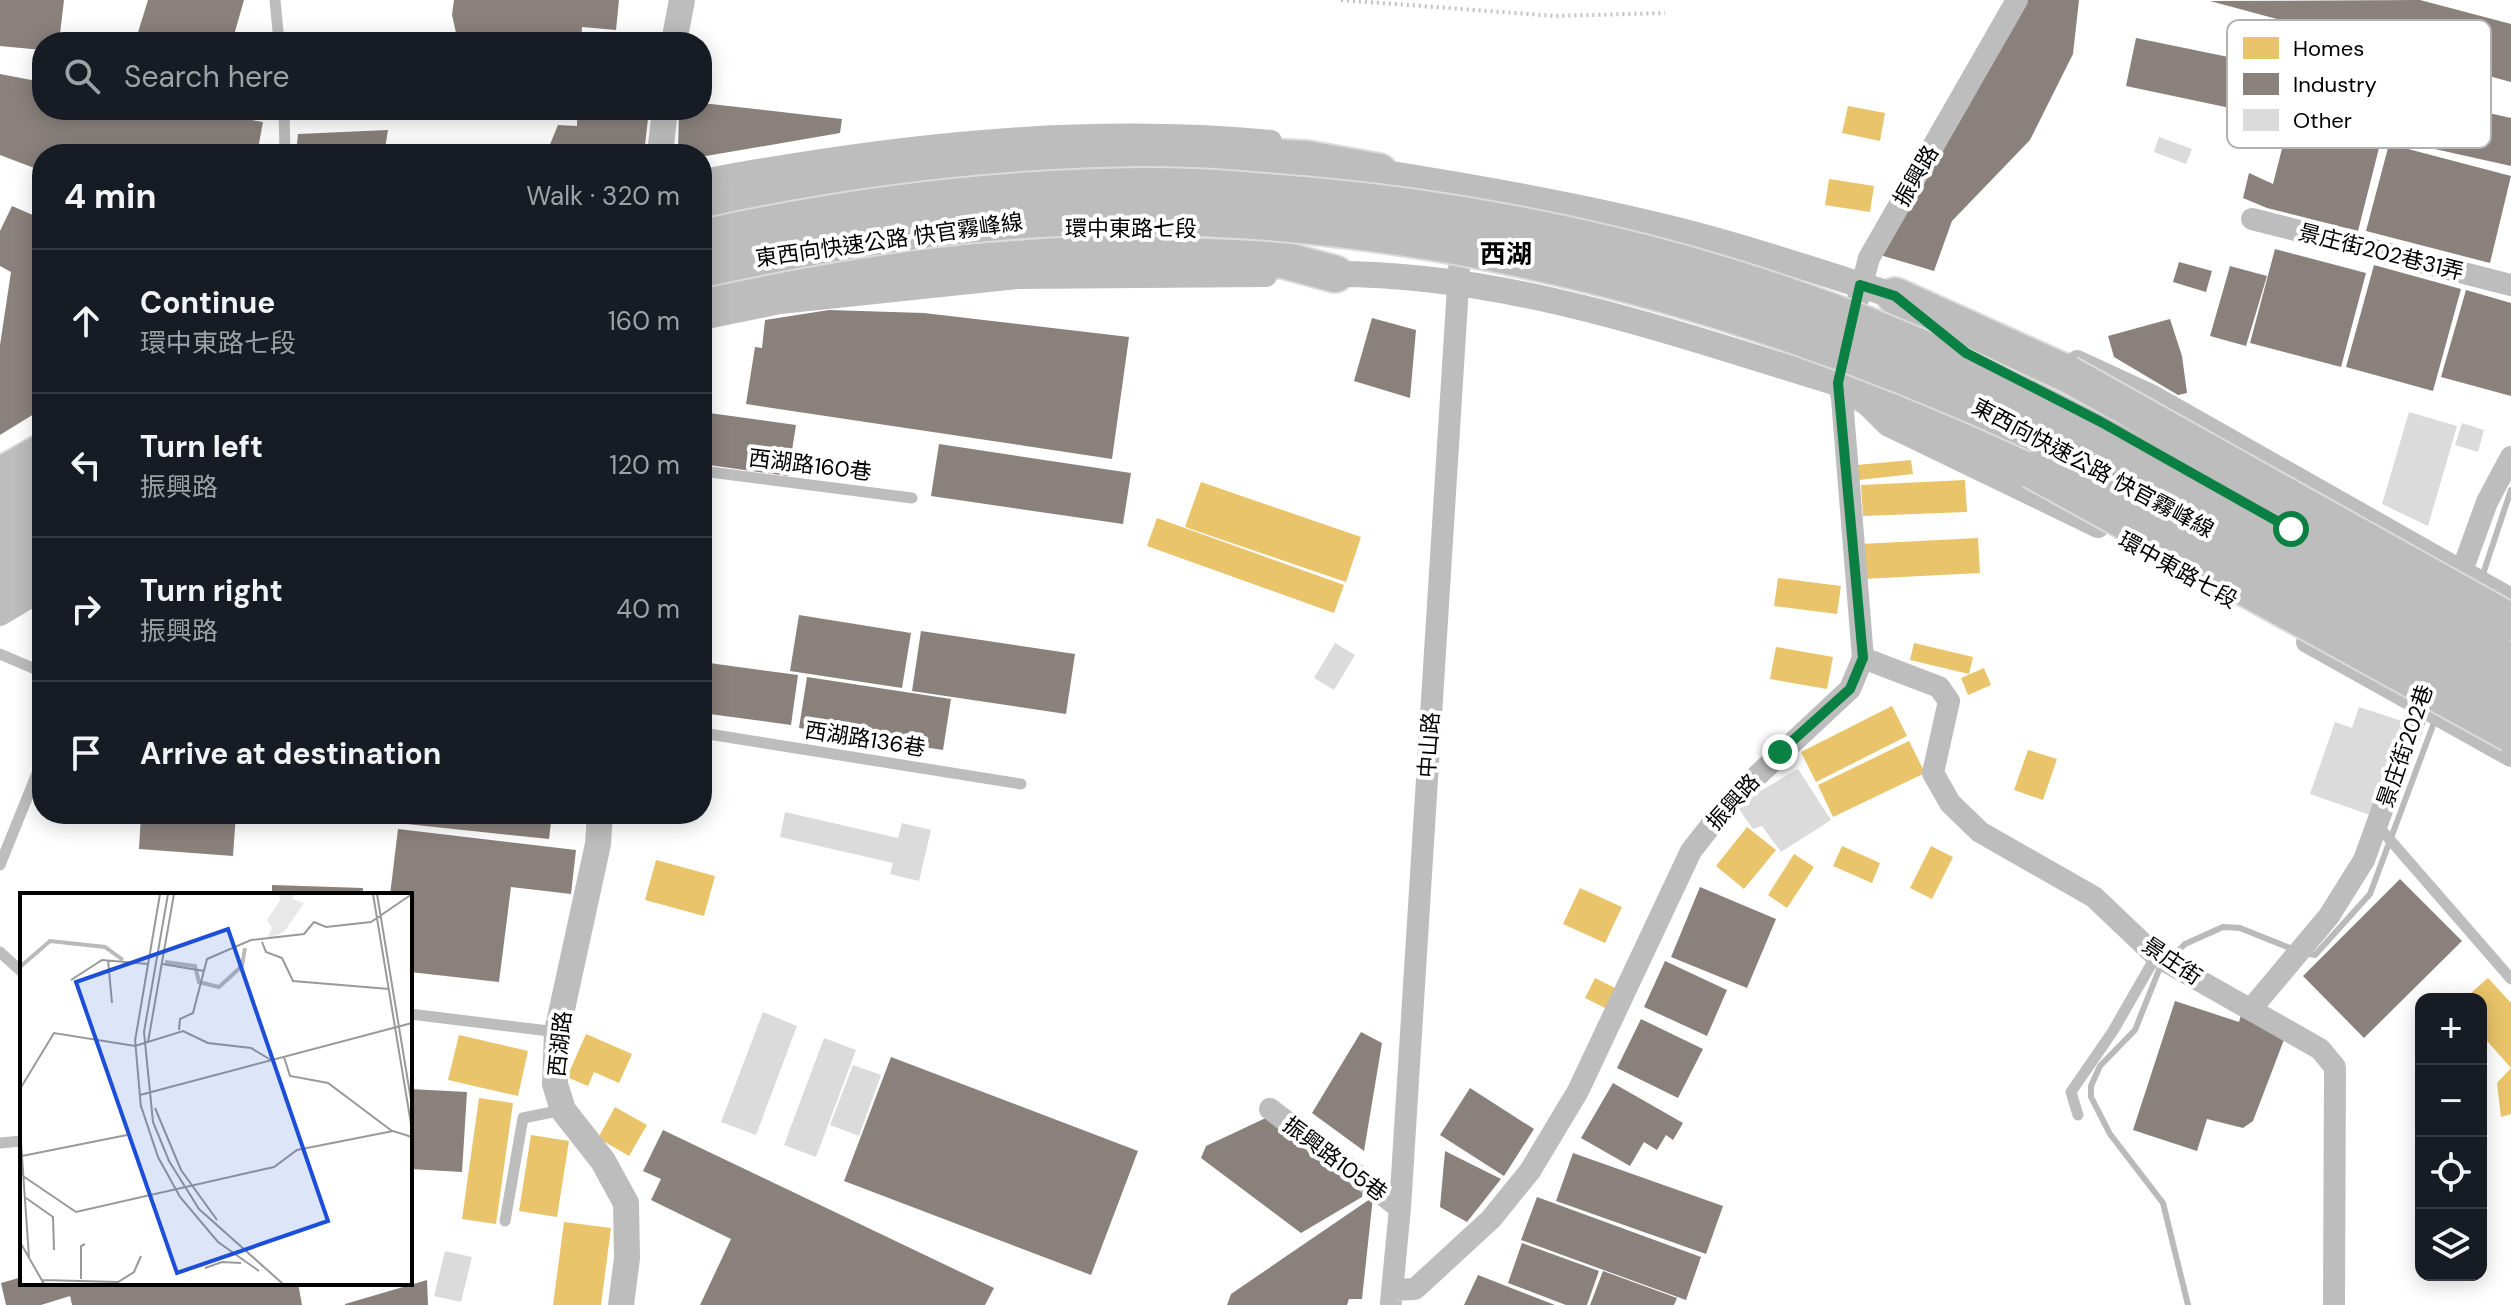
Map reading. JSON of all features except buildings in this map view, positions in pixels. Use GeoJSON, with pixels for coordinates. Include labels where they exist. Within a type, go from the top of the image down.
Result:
{"type":"FeatureCollection","features":[{"type":"Feature","properties":{"kind":"highway"},"geometry":{"type":"LineString","coordinates":[[712,198],[939,162],[1117,154],[1179,153],[1306,159],[1379,172]]}},
{"type":"Feature","properties":{"kind":"highway","name":"東西向快速公路 快官霧峰線"},"geometry":{"type":"LineString","coordinates":[[712,236],[827,213],[996,191],[1144,186],[1367,201],[1459,214],[1584,239],[1813,304],[1958,364],[2095,432],[2511,662]]}},
{"type":"Feature","properties":{"kind":"highway","name":"東西向快速公路 快官霧峰線"},"geometry":{"type":"LineString","coordinates":[[712,267],[995,222],[1160,218],[1290,224],[1382,234],[1495,254],[1685,297],[1887,369],[2036,433],[2511,697]]}},
{"type":"Feature","properties":{"kind":"highway"},"geometry":{"type":"LineString","coordinates":[[712,296],[849,271],[1099,253],[1283,260],[1335,274]]}},
{"type":"Feature","properties":{"kind":"highway"},"geometry":{"type":"LineString","coordinates":[[1895,296],[2068,374],[2474,621]]}},
{"type":"Feature","properties":{"kind":"highway"},"geometry":{"type":"LineString","coordinates":[[1843,385],[2032,470],[2511,734]]}},
{"type":"Feature","properties":{"kind":"highway"},"geometry":{"type":"LineString","coordinates":[[0,476],[32,458]]}},
{"type":"Feature","properties":{"kind":"highway"},"geometry":{"type":"LineString","coordinates":[[0,525],[32,505]]}},
{"type":"Feature","properties":{"kind":"highway"},"geometry":{"type":"LineString","coordinates":[[0,558],[32,539]]}},
{"type":"Feature","properties":{"kind":"highway"},"geometry":{"type":"LineString","coordinates":[[0,589],[32,571]]}},
{"type":"Feature","properties":{"kind":"street"},"geometry":{"type":"LineString","coordinates":[[676,32],[682,0]]}},
{"type":"Feature","properties":{"kind":"street","name":"振興路"},"geometry":{"type":"LineString","coordinates":[[1391,1298],[1415,1289],[1491,1219],[1530,1171],[1578,1091],[1691,851],[1730,801],[1850,689],[1863,658],[1843,385],[1860,285],[1869,258],[2017,0]]}},
{"type":"Feature","properties":{"kind":"street"},"geometry":{"type":"LineString","coordinates":[[661,144],[664,120]]}},
{"type":"Feature","properties":{"kind":"street"},"geometry":{"type":"LineString","coordinates":[[712,178],[906,146],[1001,138],[1207,135],[1297,143],[1379,172],[1466,186],[1686,232],[1895,296],[1955,306],[2153,396],[2511,599]]}},
{"type":"Feature","properties":{"kind":"street"},"geometry":{"type":"LineString","coordinates":[[712,226],[825,203],[1056,176],[1186,173],[1301,183],[1379,172]]}},
{"type":"Feature","properties":{"kind":"street","name":"中山路"},"geometry":{"type":"LineString","coordinates":[[1391,1298],[1400,1208],[1466,186]]}},
{"type":"Feature","properties":{"kind":"street","name":"景庄街202巷31弄"},"geometry":{"type":"LineString","coordinates":[[2252,219],[2511,285]]}},
{"type":"Feature","properties":{"kind":"street","name":"環中東路七段"},"geometry":{"type":"LineString","coordinates":[[712,275],[821,254],[995,229],[1075,227],[1221,229],[1391,245],[1458,282]]}},
{"type":"Feature","properties":{"kind":"street","name":"環中東路七段"},"geometry":{"type":"LineString","coordinates":[[712,317],[780,303],[1018,278],[1335,274],[1458,282],[1546,297],[1638,320],[1843,385],[1887,425],[2046,498],[2511,756]]}},
{"type":"Feature","properties":{"kind":"street"},"geometry":{"type":"LineString","coordinates":[[1895,296],[1966,353],[2474,621],[2511,649]]}},
{"type":"Feature","properties":{"kind":"street","name":"環中東路七段"},"geometry":{"type":"LineString","coordinates":[[1843,385],[1875,378],[1938,400],[2029,440],[2511,706]]}},
{"type":"Feature","properties":{"kind":"street"},"geometry":{"type":"LineString","coordinates":[[0,463],[32,442]]}},
{"type":"Feature","properties":{"kind":"street","name":"景庄街202巷"},"geometry":{"type":"LineString","coordinates":[[2251,1009],[2329,916],[2364,860],[2421,706],[2474,621],[2462,570],[2487,502],[2511,457]]}},
{"type":"Feature","properties":{"kind":"street"},"geometry":{"type":"LineString","coordinates":[[0,503],[32,483]]}},
{"type":"Feature","properties":{"kind":"street"},"geometry":{"type":"LineString","coordinates":[[0,567],[32,548]]}},
{"type":"Feature","properties":{"kind":"street"},"geometry":{"type":"LineString","coordinates":[[0,615],[32,596]]}},
{"type":"Feature","properties":{"kind":"street","name":"景庄街"},"geometry":{"type":"LineString","coordinates":[[1863,658],[1939,687],[1949,701],[1933,773],[1961,816],[1980,832],[2094,897],[2156,956],[2320,1049],[2335,1067],[2334,1305]]}},
{"type":"Feature","properties":{"kind":"street","name":"西湖路"},"geometry":{"type":"LineString","coordinates":[[599,824],[595,858],[557,1032],[555,1084],[563,1110],[603,1161],[626,1203],[627,1258],[621,1305]]}},
{"type":"Feature","properties":{"kind":"street","name":"振興路105巷"},"geometry":{"type":"LineString","coordinates":[[1270,1109],[1400,1208]]}},
{"type":"Feature","properties":{"kind":"lane"},"geometry":{"type":"LineString","coordinates":[[275,0],[278,32]]}},
{"type":"Feature","properties":{"kind":"lane"},"geometry":{"type":"LineString","coordinates":[[284,120],[285,144]]}},
{"type":"Feature","properties":{"kind":"lane","name":"西湖路160巷"},"geometry":{"type":"LineString","coordinates":[[712,472],[912,498]]}},
{"type":"Feature","properties":{"kind":"lane"},"geometry":{"type":"LineString","coordinates":[[0,654],[32,668]]}},
{"type":"Feature","properties":{"kind":"lane","name":"西湖路136巷"},"geometry":{"type":"LineString","coordinates":[[712,735],[1021,784]]}},
{"type":"Feature","properties":{"kind":"lane"},"geometry":{"type":"LineString","coordinates":[[0,865],[32,786]]}},
{"type":"Feature","properties":{"kind":"lane"},"geometry":{"type":"LineString","coordinates":[[2378,826],[2511,979]]}},
{"type":"Feature","properties":{"kind":"lane"},"geometry":{"type":"LineString","coordinates":[[0,952],[20,970]]}},
{"type":"Feature","properties":{"kind":"lane"},"geometry":{"type":"LineString","coordinates":[[2078,1115],[2071,1092],[2113,1031],[2156,956]]}},
{"type":"Feature","properties":{"kind":"lane"},"geometry":{"type":"LineString","coordinates":[[412,1014],[557,1032]]}},
{"type":"Feature","properties":{"kind":"lane"},"geometry":{"type":"LineString","coordinates":[[505,1221],[523,1118],[563,1110]]}},
{"type":"Feature","properties":{"kind":"lane"},"geometry":{"type":"LineString","coordinates":[[0,1143],[20,1141]]}},
{"type":"Feature","properties":{"kind":"path"},"geometry":{"type":"LineString","coordinates":[[1341,0],[1555,16],[1665,13]]}},
{"type":"Feature","properties":{"kind":"waterway"},"geometry":{"type":"LineString","coordinates":[[2482,577],[2511,490]]}},
{"type":"Feature","properties":{"kind":"waterway"},"geometry":{"type":"LineString","coordinates":[[2306,953],[2315,955],[2370,894],[2435,720]]}},
{"type":"Feature","properties":{"kind":"waterway"},"geometry":{"type":"LineString","coordinates":[[2188,1305],[2163,1203],[2110,1134],[2091,1097],[2091,1086],[2100,1066],[2135,1030],[2159,970],[2185,944],[2223,927],[2240,928],[2295,950]]}},
{"type":"Feature","properties":{"kind":"district","name":"西湖"},"geometry":{"type":"Point","coordinates":[1506,254]}},
{"type":"Feature","properties":{"kind":"route"},"geometry":{"type":"LineString","coordinates":[[1780,752],[1850,689],[1863,658],[1846,438],[1838,383],[1860,285],[1895,296],[1966,353],[2101,422],[2291,529]]}}]}
